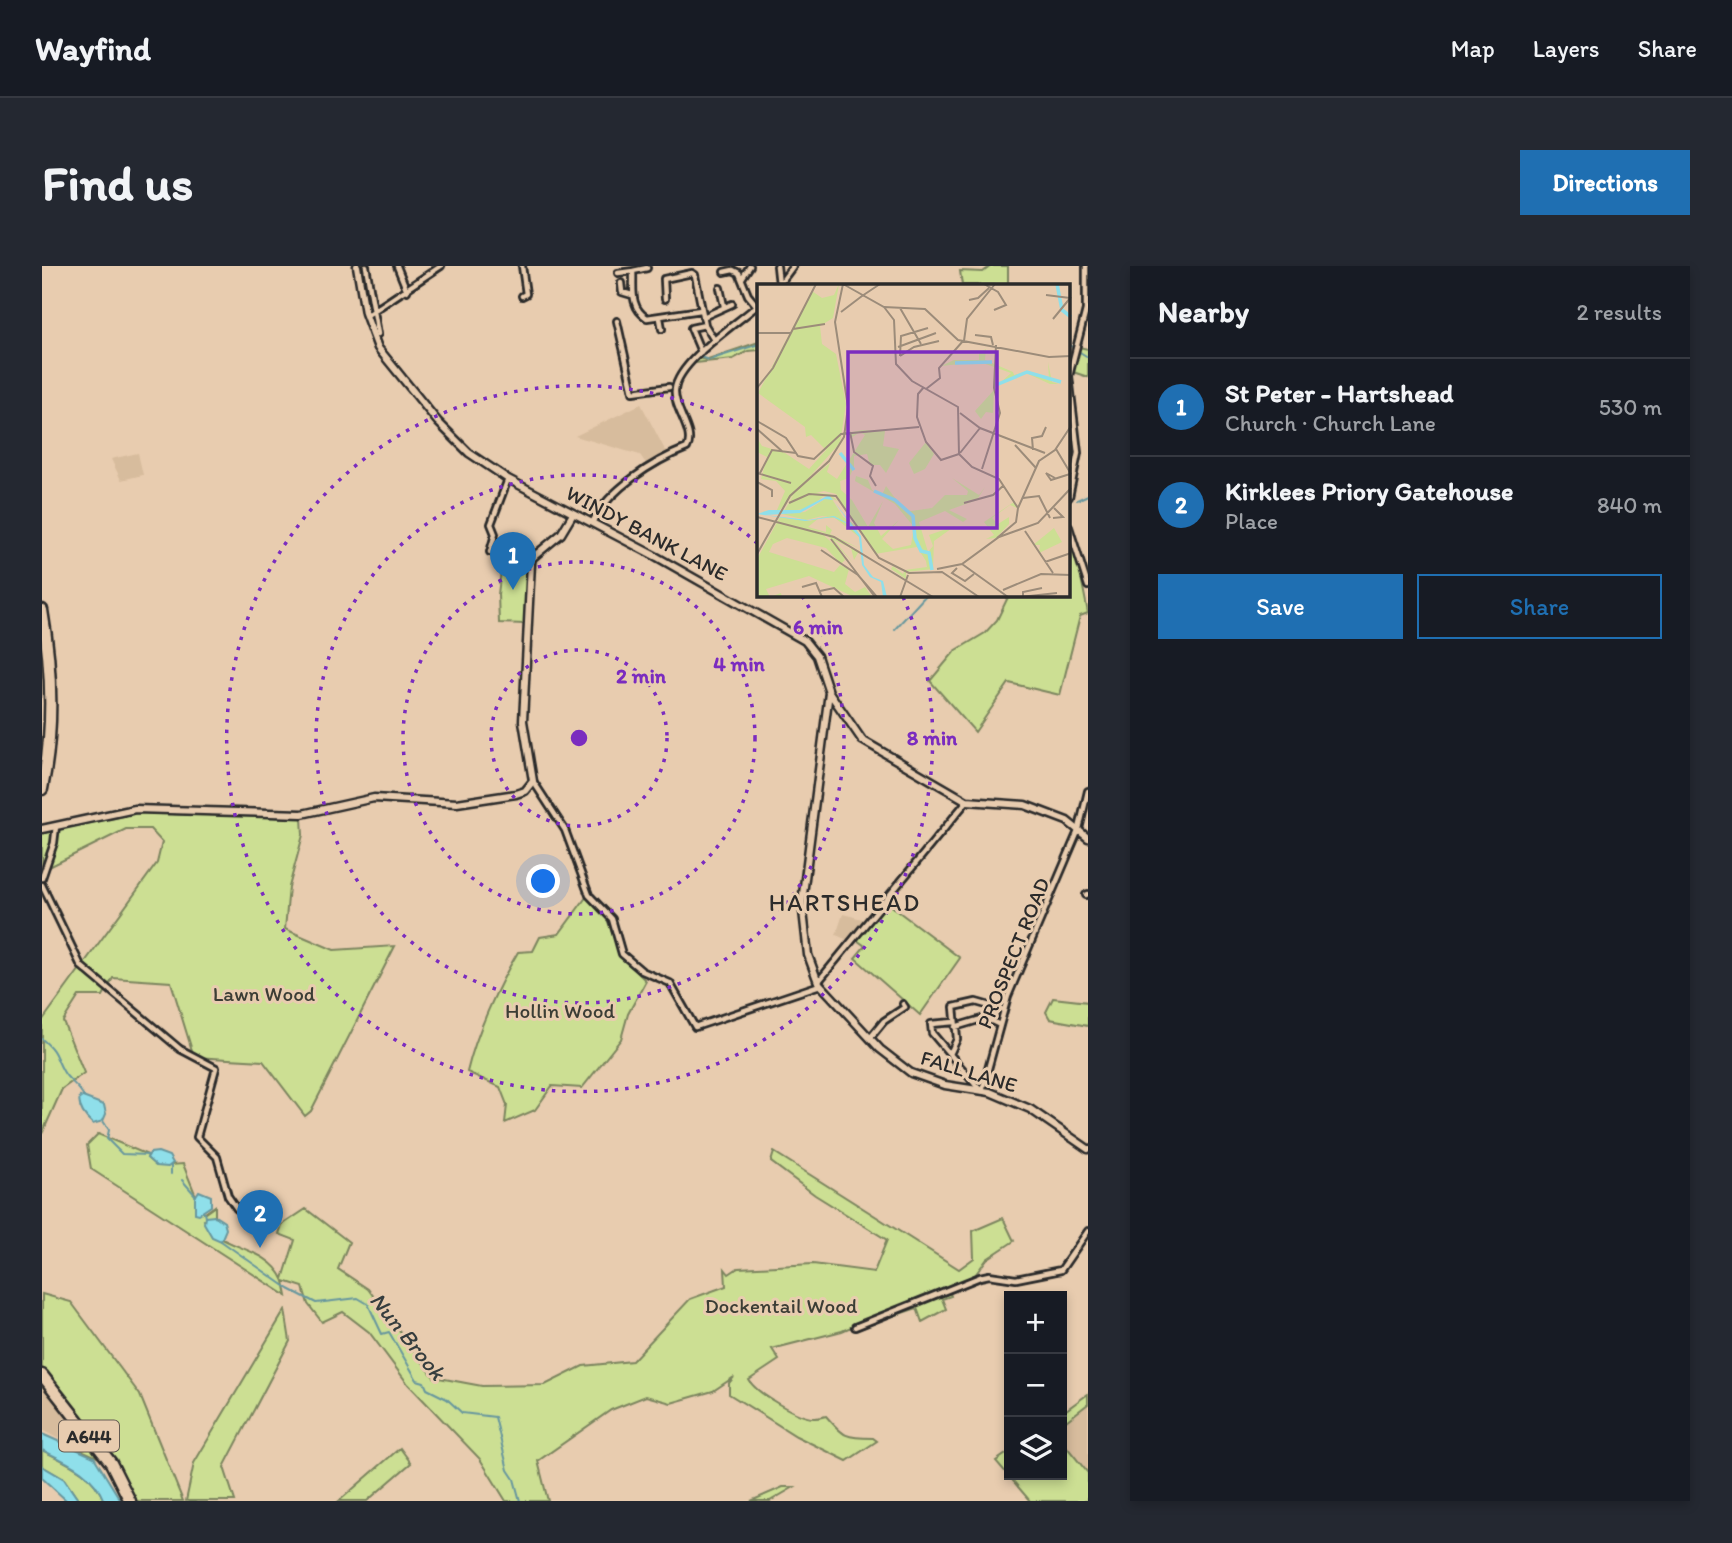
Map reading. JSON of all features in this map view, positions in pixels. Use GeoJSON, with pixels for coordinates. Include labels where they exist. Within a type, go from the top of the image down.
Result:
{"type":"FeatureCollection","features":[{"type":"Feature","properties":{"kind":"highway"},"geometry":{"type":"LineString","coordinates":[[42,610],[50,680],[50,725],[42,789]]}},
{"type":"Feature","properties":{"kind":"highway","name":"A644"},"geometry":{"type":"LineString","coordinates":[[42,1375],[111,1463],[130,1501]]}},
{"type":"Feature","properties":{"kind":"main road","name":"WINDY BANK LANE"},"geometry":{"type":"LineString","coordinates":[[357,266],[378,348],[438,422],[469,453],[508,479],[737,600],[804,641],[817,656],[829,692],[862,740],[967,801],[1025,805],[1067,821],[1088,838]]}},
{"type":"Feature","properties":{"kind":"main road"},"geometry":{"type":"LineString","coordinates":[[42,829],[135,809],[302,814],[374,798],[457,803],[525,791],[533,782],[523,722],[532,558],[561,534],[573,514]]}},
{"type":"Feature","properties":{"kind":"main road"},"geometry":{"type":"LineString","coordinates":[[819,983],[808,955],[802,902],[829,692]]}},
{"type":"Feature","properties":{"kind":"main road","name":"FALL LANE"},"geometry":{"type":"LineString","coordinates":[[819,983],[869,1038],[911,1073],[945,1085],[981,1091],[1030,1110],[1088,1149]]}},
{"type":"Feature","properties":{"kind":"street","name":"WINDY BANK LANE"},"geometry":{"type":"LineString","coordinates":[[366,266],[369,314],[379,334]]}},
{"type":"Feature","properties":{"kind":"street"},"geometry":{"type":"LineString","coordinates":[[397,266],[407,291]]}},
{"type":"Feature","properties":{"kind":"street"},"geometry":{"type":"LineString","coordinates":[[369,314],[441,266]]}},
{"type":"Feature","properties":{"kind":"street"},"geometry":{"type":"LineString","coordinates":[[522,266],[526,294],[523,296]]}},
{"type":"Feature","properties":{"kind":"street"},"geometry":{"type":"LineString","coordinates":[[742,278],[750,266]]}},
{"type":"Feature","properties":{"kind":"street"},"geometry":{"type":"LineString","coordinates":[[777,266],[779,284]]}},
{"type":"Feature","properties":{"kind":"street"},"geometry":{"type":"LineString","coordinates":[[780,284],[793,266]]}},
{"type":"Feature","properties":{"kind":"street"},"geometry":{"type":"LineString","coordinates":[[1070,372],[1086,310],[1086,266]]}},
{"type":"Feature","properties":{"kind":"street"},"geometry":{"type":"LineString","coordinates":[[618,273],[648,268]]}},
{"type":"Feature","properties":{"kind":"street"},"geometry":{"type":"LineString","coordinates":[[724,272],[733,270],[742,278],[748,295],[757,304]]}},
{"type":"Feature","properties":{"kind":"street"},"geometry":{"type":"LineString","coordinates":[[633,271],[632,295],[642,315],[660,318],[701,310]]}},
{"type":"Feature","properties":{"kind":"street"},"geometry":{"type":"LineString","coordinates":[[665,299],[664,277],[692,273],[695,275],[705,325],[715,340]]}},
{"type":"Feature","properties":{"kind":"street"},"geometry":{"type":"LineString","coordinates":[[621,283],[622,292],[632,295]]}},
{"type":"Feature","properties":{"kind":"street"},"geometry":{"type":"LineString","coordinates":[[720,288],[724,306]]}},
{"type":"Feature","properties":{"kind":"street"},"geometry":{"type":"LineString","coordinates":[[703,317],[732,304]]}},
{"type":"Feature","properties":{"kind":"street"},"geometry":{"type":"LineString","coordinates":[[617,321],[633,392],[673,386],[701,352],[757,306]]}},
{"type":"Feature","properties":{"kind":"street"},"geometry":{"type":"LineString","coordinates":[[660,318],[662,329]]}},
{"type":"Feature","properties":{"kind":"street"},"geometry":{"type":"LineString","coordinates":[[701,352],[691,328],[705,325]]}},
{"type":"Feature","properties":{"kind":"street"},"geometry":{"type":"LineString","coordinates":[[1070,385],[1078,453],[1070,492]]}},
{"type":"Feature","properties":{"kind":"street"},"geometry":{"type":"LineString","coordinates":[[592,523],[600,505],[661,459],[689,445],[690,438],[673,386]]}},
{"type":"Feature","properties":{"kind":"street"},"geometry":{"type":"LineString","coordinates":[[508,479],[491,524],[495,534],[490,552],[532,558]]}},
{"type":"Feature","properties":{"kind":"street"},"geometry":{"type":"LineString","coordinates":[[1070,530],[1088,586]]}},
{"type":"Feature","properties":{"kind":"street"},"geometry":{"type":"LineString","coordinates":[[533,782],[576,852],[589,895],[612,919],[622,954],[642,971],[669,982],[695,1027],[819,983],[967,801]]}},
{"type":"Feature","properties":{"kind":"street"},"geometry":{"type":"LineString","coordinates":[[525,791],[538,792]]}},
{"type":"Feature","properties":{"kind":"street","name":"PROSPECT ROAD"},"geometry":{"type":"LineString","coordinates":[[981,1091],[1004,1010],[1079,830],[1088,791]]}},
{"type":"Feature","properties":{"kind":"street"},"geometry":{"type":"LineString","coordinates":[[42,878],[54,843],[53,826]]}},
{"type":"Feature","properties":{"kind":"street"},"geometry":{"type":"LineString","coordinates":[[42,885],[81,966],[180,1049],[216,1068],[197,1137],[217,1157],[228,1196],[237,1209]]}},
{"type":"Feature","properties":{"kind":"street"},"geometry":{"type":"LineString","coordinates":[[950,1054],[956,1045],[952,1009],[960,1004],[976,1002],[1004,1010]]}},
{"type":"Feature","properties":{"kind":"street"},"geometry":{"type":"LineString","coordinates":[[869,1038],[884,1021],[906,1007]]}},
{"type":"Feature","properties":{"kind":"street"},"geometry":{"type":"LineString","coordinates":[[981,1091],[935,1038],[931,1029],[935,1022],[955,1024],[985,1018],[1000,1025]]}},
{"type":"Feature","properties":{"kind":"street"},"geometry":{"type":"LineString","coordinates":[[855,1327],[980,1277],[989,1275],[1016,1279],[1061,1270],[1088,1231]]}},
{"type":"Feature","properties":{"kind":"shaded area"},"geometry":{"type":"Polygon","coordinates":[[[641,404],[665,450],[670,451],[647,465],[640,455],[575,436],[641,404]]]}},
{"type":"Feature","properties":{"kind":"shaded area"},"geometry":{"type":"Polygon","coordinates":[[[138,453],[143,475],[121,480],[111,459],[138,453]]]}},
{"type":"Feature","properties":{"kind":"shaded area"},"geometry":{"type":"Polygon","coordinates":[[[843,914],[866,920],[850,941],[836,935],[843,914]]]}},
{"type":"Feature","properties":{"kind":"shaded area"},"geometry":{"type":"Polygon","coordinates":[[[42,1379],[80,1430],[72,1446],[42,1430],[42,1379]]]}},
{"type":"Feature","properties":{"kind":"shaded area"},"geometry":{"type":"Polygon","coordinates":[[[1088,1404],[1088,1473],[1067,1447],[1067,1420],[1088,1404]]]}},
{"type":"Feature","properties":{"kind":"green space"},"geometry":{"type":"Polygon","coordinates":[[[991,266],[1008,266],[1008,284],[962,284],[960,271],[983,272],[991,266]]]}},
{"type":"Feature","properties":{"kind":"green space"},"geometry":{"type":"Polygon","coordinates":[[[757,343],[757,350],[748,351],[733,359],[695,363],[699,358],[705,360],[757,343]]]}},
{"type":"Feature","properties":{"kind":"green space"},"geometry":{"type":"Polygon","coordinates":[[[1079,347],[1088,349],[1088,377],[1073,372],[1079,347]]]}},
{"type":"Feature","properties":{"kind":"green space"},"geometry":{"type":"Polygon","coordinates":[[[1070,541],[1079,567],[1088,613],[1080,616],[1060,695],[1009,683],[975,732],[930,681],[955,651],[985,633],[997,620],[1008,597],[1070,597],[1070,541]]]}},
{"type":"Feature","properties":{"kind":"green space"},"geometry":{"type":"Polygon","coordinates":[[[503,555],[528,559],[524,624],[499,623],[498,594],[503,555]]]}},
{"type":"Feature","properties":{"kind":"green space","name":"Lawn Wood"},"geometry":{"type":"Polygon","coordinates":[[[138,813],[302,818],[303,835],[289,887],[285,929],[334,950],[395,946],[311,1111],[305,1116],[263,1061],[194,1057],[171,982],[113,978],[103,996],[79,996],[63,1021],[84,1073],[62,1089],[42,1134],[42,1021],[157,863],[162,842],[150,829],[126,829],[45,869],[42,878],[42,833],[138,813]]]}},
{"type":"Feature","properties":{"kind":"green space","name":"Hollin Wood"},"geometry":{"type":"Polygon","coordinates":[[[587,896],[605,914],[621,956],[646,981],[628,1014],[621,1039],[582,1088],[552,1086],[535,1110],[505,1123],[507,1105],[500,1087],[467,1072],[476,1042],[495,994],[518,952],[533,951],[540,937],[559,934],[587,896]]]}},
{"type":"Feature","properties":{"kind":"green space"},"geometry":{"type":"Polygon","coordinates":[[[887,903],[960,958],[920,1015],[855,958],[865,946],[857,940],[887,903]]]}},
{"type":"Feature","properties":{"kind":"green space"},"geometry":{"type":"Polygon","coordinates":[[[1053,998],[1088,1002],[1088,1026],[1050,1019],[1046,1012],[1053,998]]]}},
{"type":"Feature","properties":{"kind":"green space","name":"Dockentail Wood"},"geometry":{"type":"Polygon","coordinates":[[[98,1134],[148,1155],[147,1158],[156,1166],[183,1164],[196,1196],[197,1208],[205,1213],[215,1206],[215,1216],[204,1220],[210,1230],[230,1243],[265,1259],[283,1279],[295,1240],[279,1234],[282,1225],[306,1209],[349,1242],[338,1269],[368,1289],[434,1377],[482,1386],[545,1385],[583,1366],[632,1361],[690,1299],[726,1286],[725,1269],[729,1274],[738,1268],[813,1264],[874,1272],[887,1240],[815,1195],[771,1162],[774,1152],[959,1269],[974,1258],[973,1231],[1003,1218],[1014,1241],[987,1259],[975,1275],[962,1281],[962,1285],[948,1289],[951,1296],[942,1299],[946,1309],[922,1322],[917,1308],[887,1318],[883,1313],[842,1331],[772,1349],[779,1360],[749,1380],[760,1392],[789,1410],[808,1417],[826,1416],[846,1435],[873,1438],[877,1441],[847,1461],[796,1436],[729,1394],[729,1383],[734,1377],[713,1391],[671,1403],[646,1396],[611,1410],[538,1461],[548,1501],[506,1501],[480,1459],[408,1384],[369,1332],[343,1312],[322,1322],[308,1304],[303,1287],[284,1281],[287,1296],[91,1169],[87,1145],[98,1134]]]}},
{"type":"Feature","properties":{"kind":"green space"},"geometry":{"type":"Polygon","coordinates":[[[42,1294],[71,1302],[140,1395],[183,1501],[131,1501],[125,1486],[42,1373],[42,1294]]]}},
{"type":"Feature","properties":{"kind":"green space"},"geometry":{"type":"Polygon","coordinates":[[[285,1310],[290,1341],[224,1467],[235,1501],[186,1501],[194,1463],[285,1310]]]}},
{"type":"Feature","properties":{"kind":"green space"},"geometry":{"type":"Polygon","coordinates":[[[1088,1394],[1088,1404],[1067,1420],[1067,1409],[1088,1394]]]}},
{"type":"Feature","properties":{"kind":"green space"},"geometry":{"type":"Polygon","coordinates":[[[80,1430],[97,1457],[72,1446],[80,1430]]]}},
{"type":"Feature","properties":{"kind":"green space"},"geometry":{"type":"Polygon","coordinates":[[[1067,1447],[1088,1473],[1088,1501],[1030,1501],[1012,1480],[1067,1480],[1067,1447]]]}},
{"type":"Feature","properties":{"kind":"green space"},"geometry":{"type":"Polygon","coordinates":[[[400,1448],[411,1463],[367,1501],[339,1501],[400,1448]]]}},
{"type":"Feature","properties":{"kind":"green space"},"geometry":{"type":"Polygon","coordinates":[[[42,1450],[87,1476],[104,1501],[79,1501],[64,1479],[42,1466],[42,1450]]]}},
{"type":"Feature","properties":{"kind":"green space"},"geometry":{"type":"Polygon","coordinates":[[[1004,1455],[1004,1470],[996,1461],[1004,1455]]]}},
{"type":"Feature","properties":{"kind":"green space"},"geometry":{"type":"Polygon","coordinates":[[[783,1487],[794,1487],[770,1501],[751,1501],[783,1487]]]}},
{"type":"Feature","properties":{"kind":"water"},"geometry":{"type":"Polygon","coordinates":[[[80,1096],[104,1105],[106,1114],[103,1121],[93,1124],[87,1118],[81,1108],[80,1096]]]}},
{"type":"Feature","properties":{"kind":"water"},"geometry":{"type":"Polygon","coordinates":[[[158,1152],[169,1156],[173,1163],[168,1167],[156,1166],[147,1158],[150,1153],[158,1152]]]}},
{"type":"Feature","properties":{"kind":"water"},"geometry":{"type":"Polygon","coordinates":[[[199,1191],[211,1196],[211,1206],[199,1214],[195,1213],[195,1197],[199,1191]]]}},
{"type":"Feature","properties":{"kind":"water"},"geometry":{"type":"Polygon","coordinates":[[[215,1216],[224,1222],[226,1229],[221,1241],[212,1237],[204,1223],[205,1217],[215,1216]]]}},
{"type":"Feature","properties":{"kind":"water"},"geometry":{"type":"Polygon","coordinates":[[[42,1434],[94,1457],[121,1501],[104,1501],[87,1476],[42,1450],[42,1434]]]}},
{"type":"Feature","properties":{"kind":"water"},"geometry":{"type":"Polygon","coordinates":[[[42,1466],[64,1479],[79,1501],[67,1501],[42,1478],[42,1466]]]}},
{"type":"Feature","properties":{"kind":"waterway"},"geometry":{"type":"LineString","coordinates":[[700,357],[709,360],[757,345]]}},
{"type":"Feature","properties":{"kind":"waterway"},"geometry":{"type":"LineString","coordinates":[[1078,351],[1088,357]]}},
{"type":"Feature","properties":{"kind":"waterway"},"geometry":{"type":"LineString","coordinates":[[1077,500],[1088,495]]}},
{"type":"Feature","properties":{"kind":"waterway"},"geometry":{"type":"LineString","coordinates":[[895,629],[924,597]]}},
{"type":"Feature","properties":{"kind":"waterway","name":"Nun Brook"},"geometry":{"type":"LineString","coordinates":[[42,1039],[84,1097]]}},
{"type":"Feature","properties":{"kind":"waterway","name":"Nun Brook"},"geometry":{"type":"LineString","coordinates":[[103,1121],[109,1130],[107,1139],[122,1154],[148,1155]]}},
{"type":"Feature","properties":{"kind":"waterway","name":"Nun Brook"},"geometry":{"type":"LineString","coordinates":[[171,1165],[171,1174]]}},
{"type":"Feature","properties":{"kind":"waterway","name":"Nun Brook"},"geometry":{"type":"LineString","coordinates":[[182,1180],[196,1196]]}},
{"type":"Feature","properties":{"kind":"waterway","name":"Nun Brook"},"geometry":{"type":"LineString","coordinates":[[204,1213],[205,1217]]}},
{"type":"Feature","properties":{"kind":"waterway","name":"Nun Brook"},"geometry":{"type":"LineString","coordinates":[[221,1241],[289,1289],[316,1303],[358,1298],[368,1304],[382,1334],[389,1332],[417,1380],[424,1382],[427,1389],[447,1399],[462,1413],[495,1417],[508,1470],[514,1479],[520,1501]]}},
{"type":"Feature","properties":{"kind":"place","name":"St Peter - Hartshead"},"geometry":{"type":"Point","coordinates":[513,590]}},
{"type":"Feature","properties":{"kind":"place","name":"Kirklees Priory Gatehouse"},"geometry":{"type":"Point","coordinates":[260,1248]}},
{"type":"Feature","properties":{"kind":"district","name":"HARTSHEAD"},"geometry":{"type":"Point","coordinates":[845,902]}}]}
